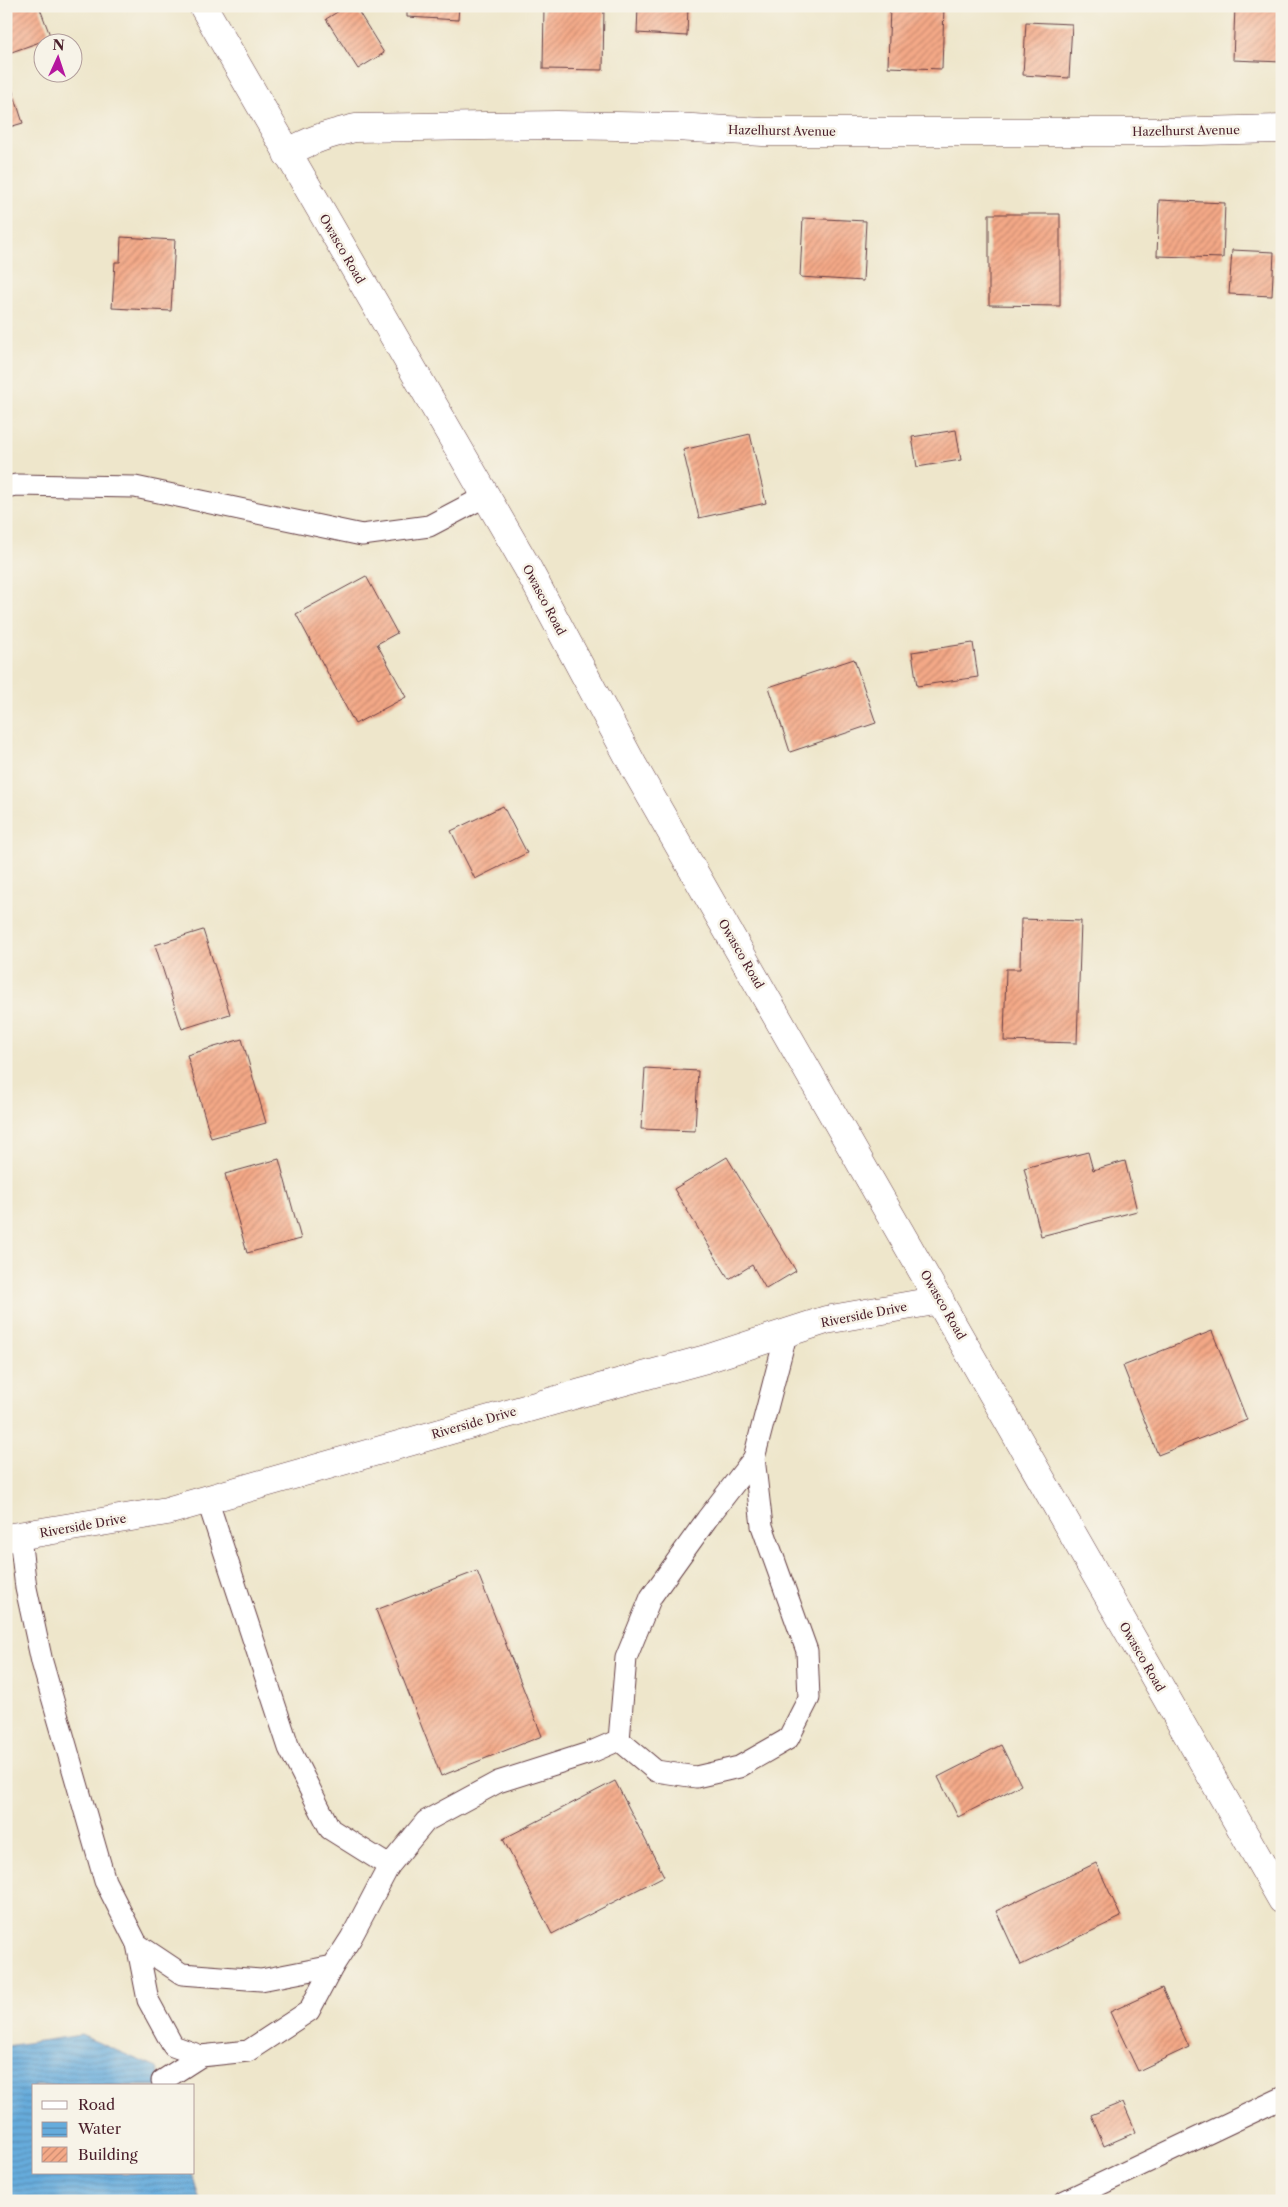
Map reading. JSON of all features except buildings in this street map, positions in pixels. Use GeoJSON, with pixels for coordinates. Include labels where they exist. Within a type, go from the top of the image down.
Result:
{"type":"FeatureCollection","features":[{"type":"Feature","properties":{"kind":"main road","name":"Owasco Road"},"geometry":{"type":"LineString","coordinates":[[203,6],[527,567],[634,767],[1282,1900]]}},
{"type":"Feature","properties":{"kind":"main road","name":"Hazelhurst Avenue"},"geometry":{"type":"LineString","coordinates":[[287,154],[303,144],[326,135],[355,128],[556,125],[675,127],[763,132],[1163,132],[1282,129]]}},
{"type":"Feature","properties":{"kind":"main road","name":"Riverside Drive"},"geometry":{"type":"LineString","coordinates":[[13,1538],[167,1511],[581,1393],[706,1360],[786,1335],[826,1320],[940,1300]]}},
{"type":"Feature","properties":{"kind":"lane"},"geometry":{"type":"LineString","coordinates":[[6,487],[16,485],[135,487],[362,535],[429,526],[486,496]]}},
{"type":"Feature","properties":{"kind":"lane"},"geometry":{"type":"LineString","coordinates":[[618,1740],[656,1771],[696,1777],[739,1767],[788,1739],[809,1698],[807,1651],[762,1526],[754,1458],[786,1335]]}},
{"type":"Feature","properties":{"kind":"lane"},"geometry":{"type":"LineString","coordinates":[[618,1740],[626,1658],[651,1597],[754,1458]]}},
{"type":"Feature","properties":{"kind":"lane"},"geometry":{"type":"LineString","coordinates":[[207,1499],[289,1748],[330,1829],[388,1866]]}},
{"type":"Feature","properties":{"kind":"lane"},"geometry":{"type":"LineString","coordinates":[[13,1538],[42,1662],[105,1880],[137,1944],[148,2000],[172,2046],[201,2056],[248,2052],[309,2010],[351,1938],[388,1866],[426,1821],[498,1782],[589,1753],[618,1740]]}},
{"type":"Feature","properties":{"kind":"lane"},"geometry":{"type":"LineString","coordinates":[[137,1944],[182,1974],[261,1980],[334,1966]]}},
{"type":"Feature","properties":{"kind":"lane"},"geometry":{"type":"LineString","coordinates":[[162,2080],[201,2056]]}},
{"type":"Feature","properties":{"kind":"lane"},"geometry":{"type":"LineString","coordinates":[[1065,2201],[1282,2098]]}},
{"type":"Feature","properties":{"kind":"water"},"geometry":{"type":"Polygon","coordinates":[[[81,2035],[157,2068],[162,2084],[32,2084],[32,2174],[192,2174],[200,2201],[24,2201],[6,2197],[6,2046],[81,2035]]]}}]}
